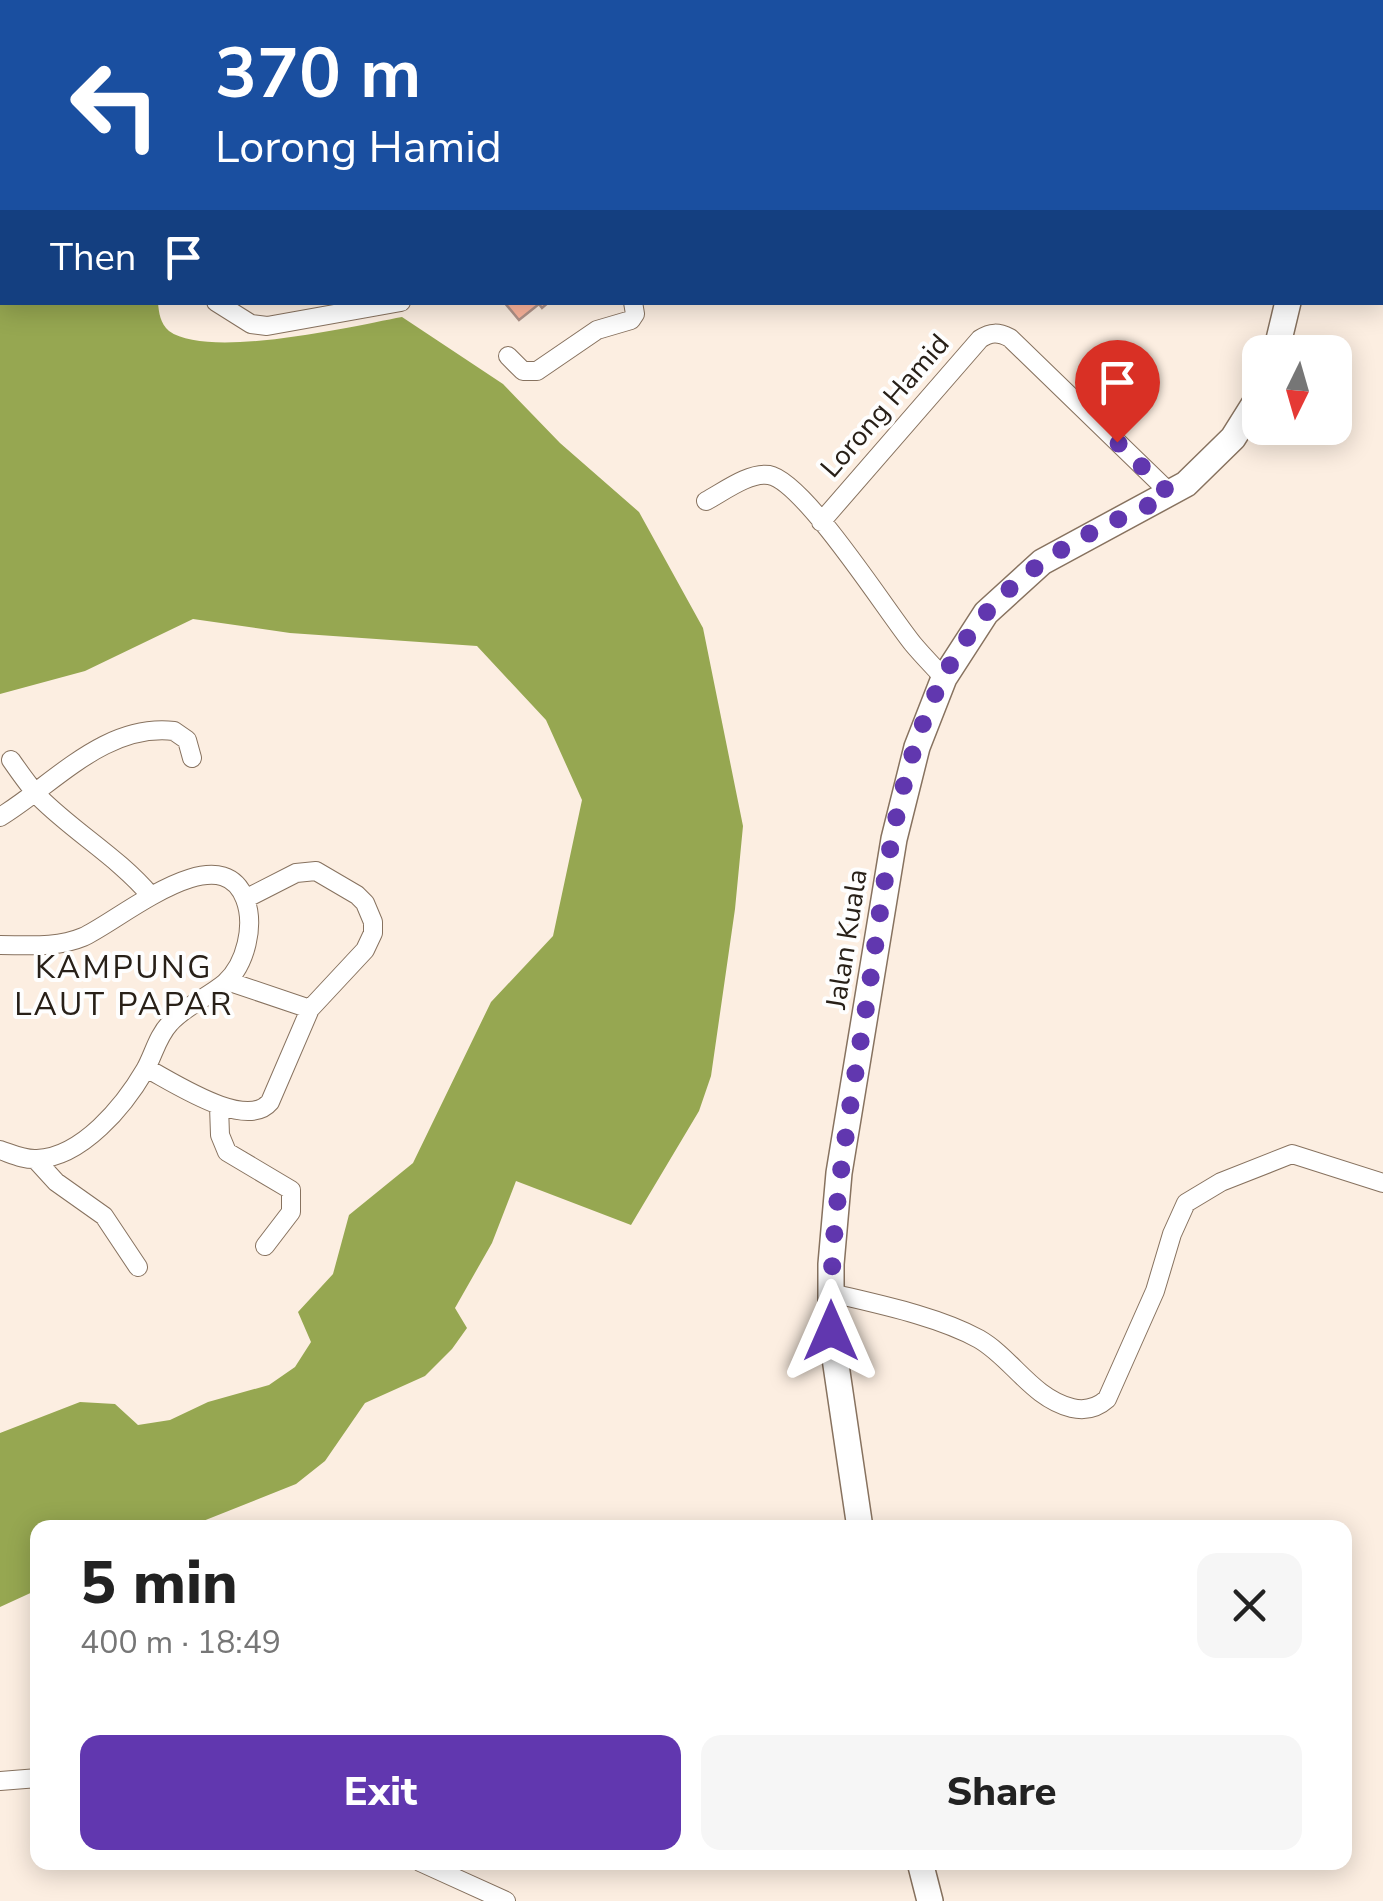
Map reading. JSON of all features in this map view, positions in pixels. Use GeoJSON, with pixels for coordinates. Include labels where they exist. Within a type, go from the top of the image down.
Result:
{"type":"FeatureCollection","features":[{"type":"Feature","properties":{"kind":"main road"},"geometry":{"type":"LineString","coordinates":[[1280,335],[1287,305]]}},
{"type":"Feature","properties":{"kind":"main road","name":"Jalan Kuala"},"geometry":{"type":"LineString","coordinates":[[859,1520],[835,1360],[830,1293],[839,1173],[894,839],[917,747],[944,678],[986,613],[1042,562],[1186,484],[1233,438],[1242,424]]}},
{"type":"Feature","properties":{"kind":"main road"},"geometry":{"type":"LineString","coordinates":[[922,1870],[930,1901]]}},
{"type":"Feature","properties":{"kind":"street"},"geometry":{"type":"LineString","coordinates":[[221,305],[251,324],[279,326],[386,305]]}},
{"type":"Feature","properties":{"kind":"street"},"geometry":{"type":"LineString","coordinates":[[508,356],[524,371],[538,371],[597,330],[631,320],[634,305]]}},
{"type":"Feature","properties":{"kind":"street","name":"Lorong Hamid"},"geometry":{"type":"LineString","coordinates":[[822,522],[980,339],[999,333],[1010,338],[1170,494]]}},
{"type":"Feature","properties":{"kind":"street"},"geometry":{"type":"LineString","coordinates":[[706,501],[752,478],[767,475],[792,490],[822,522],[913,644],[944,678]]}},
{"type":"Feature","properties":{"kind":"street"},"geometry":{"type":"LineString","coordinates":[[0,817],[108,742],[124,736],[174,731],[187,740],[192,758]]}},
{"type":"Feature","properties":{"kind":"street"},"geometry":{"type":"LineString","coordinates":[[10,760],[36,795],[115,857],[151,896]]}},
{"type":"Feature","properties":{"kind":"street"},"geometry":{"type":"LineString","coordinates":[[146,1068],[219,1106],[253,1113],[263,1110],[310,1009],[370,944],[373,922],[365,902],[322,874],[309,870],[296,873],[245,898]]}},
{"type":"Feature","properties":{"kind":"street"},"geometry":{"type":"LineString","coordinates":[[0,945],[74,940],[151,896],[217,873],[233,879],[245,898],[249,935],[227,981],[171,1021],[129,1093],[92,1133],[73,1148],[36,1159],[0,1150]]}},
{"type":"Feature","properties":{"kind":"street"},"geometry":{"type":"LineString","coordinates":[[227,981],[310,1009]]}},
{"type":"Feature","properties":{"kind":"street"},"geometry":{"type":"LineString","coordinates":[[219,1106],[220,1136],[227,1152],[291,1190],[291,1212],[265,1246]]}},
{"type":"Feature","properties":{"kind":"street"},"geometry":{"type":"LineString","coordinates":[[830,1293],[960,1330],[990,1346],[1016,1373],[1056,1402],[1086,1410],[1108,1399],[1155,1291],[1186,1203],[1221,1182],[1292,1154],[1383,1183]]}},
{"type":"Feature","properties":{"kind":"street"},"geometry":{"type":"LineString","coordinates":[[36,1159],[56,1182],[104,1216],[138,1267]]}},
{"type":"Feature","properties":{"kind":"street"},"geometry":{"type":"LineString","coordinates":[[0,1780],[30,1778]]}},
{"type":"Feature","properties":{"kind":"street"},"geometry":{"type":"LineString","coordinates":[[452,1870],[506,1901]]}},
{"type":"Feature","properties":{"kind":"shaded area"},"geometry":{"type":"Polygon","coordinates":[[[0,305],[158,305],[169,331],[189,339],[216,342],[282,338],[402,317],[503,384],[560,443],[639,512],[703,628],[743,826],[711,1076],[699,1111],[631,1225],[516,1181],[492,1243],[455,1308],[467,1328],[425,1376],[365,1403],[325,1461],[296,1484],[206,1520],[30,1520],[30,1593],[0,1607],[0,1433],[80,1402],[115,1404],[138,1425],[170,1420],[208,1402],[269,1385],[295,1367],[311,1342],[298,1312],[333,1274],[349,1215],[413,1163],[491,1002],[553,936],[582,800],[546,720],[477,646],[290,633],[193,619],[85,671],[0,694],[0,305]]]}},
{"type":"Feature","properties":{"kind":"building"},"geometry":{"type":"Polygon","coordinates":[[[506,305],[538,305],[519,320],[506,305]]]}},
{"type":"Feature","properties":{"kind":"district","name":"KAMPUNG LAUT PAPAR"},"geometry":{"type":"Point","coordinates":[124,986]}},
{"type":"Feature","properties":{"kind":"route"},"geometry":{"type":"LineString","coordinates":[[831,1331],[839,1173],[894,839],[917,747],[944,678],[986,613],[1042,562],[1170,494],[1117,442]]}}]}
